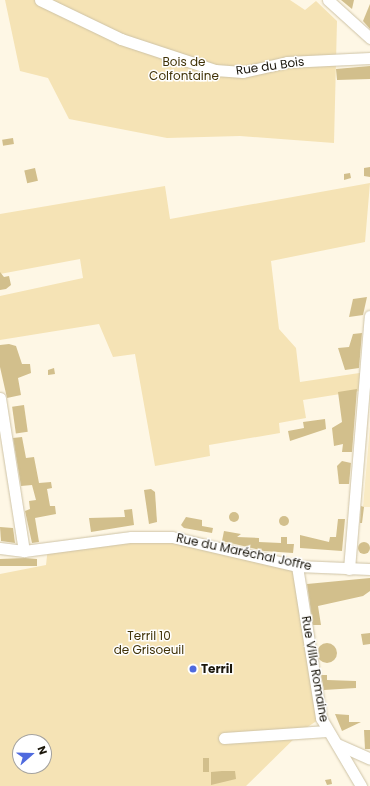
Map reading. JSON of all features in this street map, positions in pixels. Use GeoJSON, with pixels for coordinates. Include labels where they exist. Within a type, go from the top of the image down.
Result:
{"type":"FeatureCollection","features":[{"type":"Feature","properties":{"kind":"street","name":"Rue du Bois"},"geometry":{"type":"LineString","coordinates":[[40,0],[121,39],[214,70],[243,72],[287,62],[370,58]]}},
{"type":"Feature","properties":{"kind":"street"},"geometry":{"type":"LineString","coordinates":[[328,0],[370,38]]}},
{"type":"Feature","properties":{"kind":"street"},"geometry":{"type":"LineString","coordinates":[[349,569],[370,316]]}},
{"type":"Feature","properties":{"kind":"street"},"geometry":{"type":"LineString","coordinates":[[0,398],[24,551]]}},
{"type":"Feature","properties":{"kind":"street","name":"Rue du Maréchal Joffre"},"geometry":{"type":"LineString","coordinates":[[0,548],[24,551],[131,537],[172,536],[297,566],[370,570]]}},
{"type":"Feature","properties":{"kind":"street","name":"Rue Villa Romaine"},"geometry":{"type":"LineString","coordinates":[[297,566],[321,718],[329,736],[361,786]]}},
{"type":"Feature","properties":{"kind":"street"},"geometry":{"type":"LineString","coordinates":[[224,738],[329,736],[370,759]]}},
{"type":"Feature","properties":{"kind":"shaded area"},"geometry":{"type":"Polygon","coordinates":[[[370,426],[370,507],[363,507],[370,426]]]}},
{"type":"Feature","properties":{"kind":"green space","name":"Bois de Colfontaine"},"geometry":{"type":"Polygon","coordinates":[[[5,0],[290,0],[305,10],[316,1],[337,21],[334,143],[240,136],[167,138],[69,119],[48,78],[20,71],[5,0]]]}},
{"type":"Feature","properties":{"kind":"green space"},"geometry":{"type":"Polygon","coordinates":[[[370,183],[365,242],[271,261],[279,329],[296,348],[300,382],[366,372],[365,390],[303,400],[306,418],[279,423],[280,433],[209,445],[210,456],[155,466],[135,354],[113,357],[99,324],[0,340],[0,296],[83,278],[80,259],[0,274],[0,214],[165,186],[170,219],[370,183]]]}},
{"type":"Feature","properties":{"kind":"green space","name":"Terril 10 de Grisoeuil"},"geometry":{"type":"Polygon","coordinates":[[[153,536],[297,566],[321,718],[303,730],[246,786],[0,786],[0,574],[46,565],[48,547],[153,536]]]}},
{"type":"Feature","properties":{"kind":"building"},"geometry":{"type":"Polygon","coordinates":[[[341,0],[354,0],[352,9],[341,0]]]}},
{"type":"Feature","properties":{"kind":"building"},"geometry":{"type":"Polygon","coordinates":[[[370,4],[370,29],[363,21],[370,4]]]}},
{"type":"Feature","properties":{"kind":"building"},"geometry":{"type":"Polygon","coordinates":[[[370,66],[370,79],[337,80],[336,69],[370,66]]]}},
{"type":"Feature","properties":{"kind":"building"},"geometry":{"type":"Polygon","coordinates":[[[13,138],[14,144],[3,146],[2,140],[13,138]]]}},
{"type":"Feature","properties":{"kind":"building"},"geometry":{"type":"Polygon","coordinates":[[[370,167],[370,177],[364,176],[364,168],[370,167]]]}},
{"type":"Feature","properties":{"kind":"building"},"geometry":{"type":"Polygon","coordinates":[[[35,168],[38,181],[27,183],[24,170],[35,168]]]}},
{"type":"Feature","properties":{"kind":"building"},"geometry":{"type":"Polygon","coordinates":[[[350,173],[351,178],[344,180],[344,174],[350,173]]]}},
{"type":"Feature","properties":{"kind":"building"},"geometry":{"type":"Polygon","coordinates":[[[0,272],[4,277],[9,276],[11,285],[6,289],[0,290],[0,272]]]}},
{"type":"Feature","properties":{"kind":"building"},"geometry":{"type":"Polygon","coordinates":[[[367,297],[363,315],[349,317],[353,299],[367,297]]]}},
{"type":"Feature","properties":{"kind":"building"},"geometry":{"type":"Polygon","coordinates":[[[362,333],[359,368],[345,370],[338,348],[349,347],[353,334],[362,333]]]}},
{"type":"Feature","properties":{"kind":"building"},"geometry":{"type":"Polygon","coordinates":[[[9,344],[16,346],[22,364],[30,364],[31,373],[18,378],[21,395],[7,398],[0,367],[0,345],[9,344]]]}},
{"type":"Feature","properties":{"kind":"building"},"geometry":{"type":"Polygon","coordinates":[[[54,368],[55,374],[48,375],[48,370],[54,368]]]}},
{"type":"Feature","properties":{"kind":"building"},"geometry":{"type":"Polygon","coordinates":[[[357,389],[352,452],[342,452],[343,444],[334,446],[332,428],[342,422],[338,392],[357,389]]]}},
{"type":"Feature","properties":{"kind":"building"},"geometry":{"type":"Polygon","coordinates":[[[24,405],[28,432],[16,433],[12,407],[24,405]]]}},
{"type":"Feature","properties":{"kind":"building"},"geometry":{"type":"Polygon","coordinates":[[[325,419],[326,429],[290,441],[288,431],[304,428],[303,422],[325,419]]]}},
{"type":"Feature","properties":{"kind":"building"},"geometry":{"type":"Polygon","coordinates":[[[22,437],[26,458],[34,457],[39,483],[51,482],[52,488],[47,489],[50,506],[55,506],[56,514],[35,518],[39,542],[32,543],[25,511],[30,509],[29,501],[36,500],[32,485],[21,486],[13,438],[22,437]]]}},
{"type":"Feature","properties":{"kind":"building"},"geometry":{"type":"Polygon","coordinates":[[[342,461],[351,463],[349,484],[339,484],[337,466],[342,461]]]}},
{"type":"Feature","properties":{"kind":"building"},"geometry":{"type":"Polygon","coordinates":[[[151,489],[155,492],[157,522],[149,524],[144,490],[151,489]]]}},
{"type":"Feature","properties":{"kind":"building"},"geometry":{"type":"Polygon","coordinates":[[[361,506],[364,507],[362,523],[360,523],[361,506]]]}},
{"type":"Feature","properties":{"kind":"building"},"geometry":{"type":"Polygon","coordinates":[[[132,509],[134,525],[91,532],[89,518],[125,517],[124,510],[132,509]]]}},
{"type":"Feature","properties":{"kind":"building"},"geometry":{"type":"Polygon","coordinates":[[[232,512],[236,512],[239,517],[236,522],[232,522],[229,519],[229,515],[232,512]]]}},
{"type":"Feature","properties":{"kind":"building"},"geometry":{"type":"Polygon","coordinates":[[[282,516],[286,516],[288,517],[288,525],[282,526],[279,523],[279,519],[282,516]]]}},
{"type":"Feature","properties":{"kind":"building"},"geometry":{"type":"Polygon","coordinates":[[[186,517],[202,520],[202,526],[213,528],[212,533],[184,528],[181,525],[186,517]]]}},
{"type":"Feature","properties":{"kind":"building"},"geometry":{"type":"Polygon","coordinates":[[[338,519],[345,519],[342,551],[300,548],[300,535],[329,542],[330,537],[336,537],[338,519]]]}},
{"type":"Feature","properties":{"kind":"building"},"geometry":{"type":"Polygon","coordinates":[[[0,527],[13,528],[15,543],[1,541],[0,527]]]}},
{"type":"Feature","properties":{"kind":"building"},"geometry":{"type":"Polygon","coordinates":[[[224,531],[241,534],[237,537],[259,538],[259,542],[281,543],[281,537],[287,537],[287,544],[294,544],[293,553],[264,551],[222,541],[224,531]]]}},
{"type":"Feature","properties":{"kind":"building"},"geometry":{"type":"Polygon","coordinates":[[[364,542],[368,544],[370,548],[368,552],[364,554],[360,552],[358,548],[360,544],[364,542]]]}},
{"type":"Feature","properties":{"kind":"building"},"geometry":{"type":"Polygon","coordinates":[[[0,559],[37,559],[37,566],[0,566],[0,559]]]}},
{"type":"Feature","properties":{"kind":"building"},"geometry":{"type":"Polygon","coordinates":[[[370,578],[370,591],[363,596],[318,606],[321,625],[313,625],[307,584],[370,578]]]}},
{"type":"Feature","properties":{"kind":"building"},"geometry":{"type":"Polygon","coordinates":[[[370,633],[370,644],[363,645],[361,634],[370,633]]]}},
{"type":"Feature","properties":{"kind":"building"},"geometry":{"type":"Polygon","coordinates":[[[327,643],[334,646],[337,653],[334,660],[327,663],[320,660],[317,653],[320,646],[327,643]]]}},
{"type":"Feature","properties":{"kind":"building"},"geometry":{"type":"Polygon","coordinates":[[[321,675],[327,675],[327,680],[356,681],[356,688],[324,690],[321,675]]]}},
{"type":"Feature","properties":{"kind":"building"},"geometry":{"type":"Polygon","coordinates":[[[335,714],[349,715],[349,722],[361,722],[342,731],[335,714]]]}},
{"type":"Feature","properties":{"kind":"building"},"geometry":{"type":"Polygon","coordinates":[[[364,730],[370,730],[370,749],[365,749],[364,730]]]}},
{"type":"Feature","properties":{"kind":"building"},"geometry":{"type":"Polygon","coordinates":[[[203,758],[209,758],[209,772],[203,772],[203,758]]]}},
{"type":"Feature","properties":{"kind":"building"},"geometry":{"type":"Polygon","coordinates":[[[235,771],[236,779],[211,785],[211,772],[235,771]]]}},
{"type":"Feature","properties":{"kind":"building"},"geometry":{"type":"Polygon","coordinates":[[[331,779],[332,784],[327,785],[325,780],[331,779]]]}},
{"type":"Feature","properties":{"kind":"place","name":"Terril"},"geometry":{"type":"Point","coordinates":[193,669]}}]}
